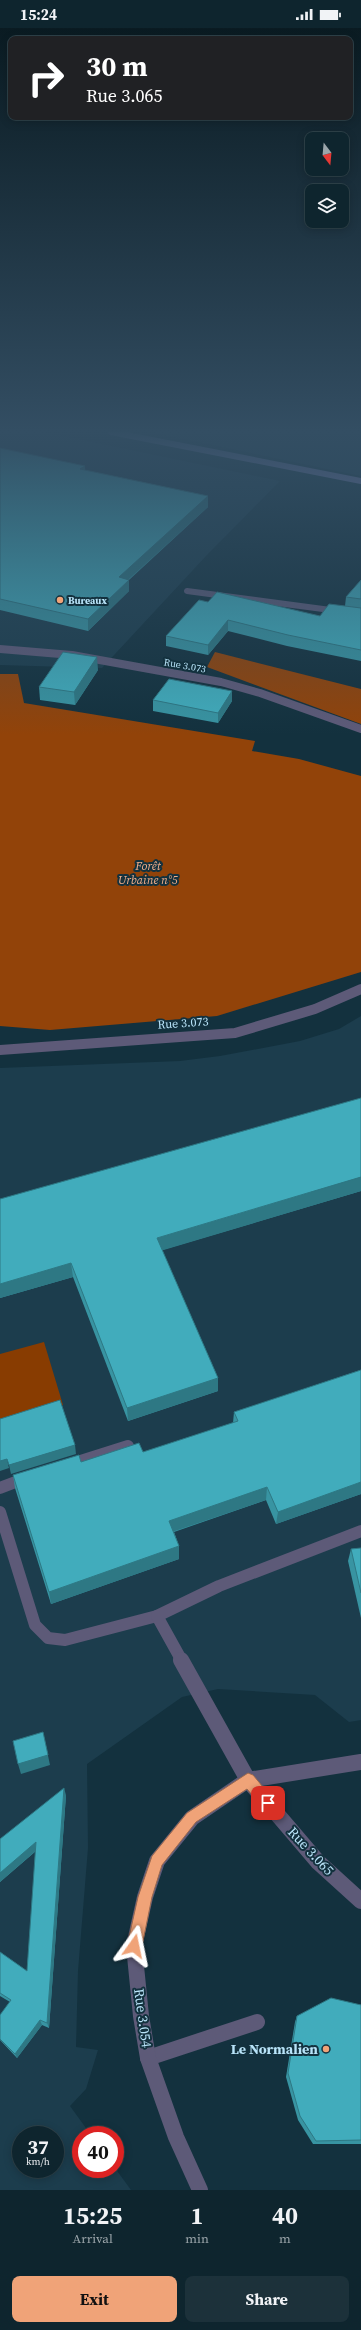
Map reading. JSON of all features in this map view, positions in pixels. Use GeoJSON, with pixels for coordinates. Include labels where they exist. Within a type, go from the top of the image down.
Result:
{"type":"FeatureCollection","features":[{"type":"Feature","properties":{"kind":"street"},"geometry":{"type":"LineString","coordinates":[[187,590],[361,614]]}},
{"type":"Feature","properties":{"kind":"street","name":"Rue 3.073"},"geometry":{"type":"LineString","coordinates":[[0,650],[72,655],[221,682],[260,693],[361,729]]}},
{"type":"Feature","properties":{"kind":"street","name":"Rue 3.073"},"geometry":{"type":"LineString","coordinates":[[0,1050],[235,1033],[315,1010],[361,989]]}},
{"type":"Feature","properties":{"kind":"street"},"geometry":{"type":"LineString","coordinates":[[52,1469],[128,1446]]}},
{"type":"Feature","properties":{"kind":"street"},"geometry":{"type":"LineString","coordinates":[[0,1488],[7,1483],[37,1474]]}},
{"type":"Feature","properties":{"kind":"street"},"geometry":{"type":"LineString","coordinates":[[0,1512],[35,1625],[48,1638],[65,1640],[157,1616],[219,1586],[361,1531]]}},
{"type":"Feature","properties":{"kind":"street","name":"Rue 3.065"},"geometry":{"type":"LineString","coordinates":[[157,1616],[248,1780],[318,1862],[361,1901]]}},
{"type":"Feature","properties":{"kind":"street","name":"Rue 3.054"},"geometry":{"type":"LineString","coordinates":[[200,2190],[176,2137],[148,2058],[142,2016],[134,1946],[145,1897],[156,1861],[192,1818],[248,1780],[361,1762]]}},
{"type":"Feature","properties":{"kind":"street"},"geometry":{"type":"LineString","coordinates":[[148,2058],[257,2022]]}},
{"type":"Feature","properties":{"kind":"shaded area"},"geometry":{"type":"Polygon","coordinates":[[[0,533],[229,533],[102,668],[0,665],[0,533]]]}},
{"type":"Feature","properties":{"kind":"shaded area"},"geometry":{"type":"Polygon","coordinates":[[[361,1016],[361,1720],[349,1722],[315,1695],[218,1689],[182,1697],[87,1764],[88,1848],[78,1971],[76,2047],[98,2050],[86,2089],[70,2106],[84,2126],[72,2126],[72,2178],[122,2178],[131,2190],[0,2190],[0,1068],[180,1061],[220,1056],[300,1041],[339,1029],[361,1016]]]}},
{"type":"Feature","properties":{"kind":"shaded area"},"geometry":{"type":"Polygon","coordinates":[[[44,1342],[63,1405],[0,1423],[0,1354],[44,1342]]]}},
{"type":"Feature","properties":{"kind":"green space"},"geometry":{"type":"Polygon","coordinates":[[[215,652],[361,689],[361,724],[207,667],[215,652]]]}},
{"type":"Feature","properties":{"kind":"green space","name":"Forêt Urbaine n°5"},"geometry":{"type":"Polygon","coordinates":[[[0,674],[18,674],[24,703],[255,741],[252,751],[299,759],[361,776],[361,972],[217,1016],[50,1030],[0,1026],[0,674]]]}},
{"type":"Feature","properties":{"kind":"building"},"geometry":{"type":"Polygon","coordinates":[[[0,533],[167,533],[119,577],[129,580],[88,619],[0,599],[0,533]]]}},
{"type":"Feature","properties":{"kind":"building"},"geometry":{"type":"Polygon","coordinates":[[[361,580],[361,599],[346,597],[361,580]]]}},
{"type":"Feature","properties":{"kind":"building"},"geometry":{"type":"Polygon","coordinates":[[[217,592],[320,616],[329,604],[361,608],[361,650],[288,635],[228,620],[208,645],[166,636],[199,600],[208,602],[217,592]]]}},
{"type":"Feature","properties":{"kind":"building"},"geometry":{"type":"Polygon","coordinates":[[[63,652],[97,657],[74,692],[39,687],[63,652]]]}},
{"type":"Feature","properties":{"kind":"building"},"geometry":{"type":"Polygon","coordinates":[[[169,679],[232,691],[218,713],[153,700],[169,679]]]}},
{"type":"Feature","properties":{"kind":"building"},"geometry":{"type":"Polygon","coordinates":[[[361,1098],[361,1177],[157,1238],[218,1378],[127,1408],[71,1263],[0,1284],[0,1199],[361,1098]]]}},
{"type":"Feature","properties":{"kind":"building"},"geometry":{"type":"Polygon","coordinates":[[[361,1370],[361,1482],[278,1512],[267,1487],[169,1521],[179,1546],[49,1592],[13,1475],[79,1455],[81,1462],[139,1443],[143,1452],[238,1421],[234,1412],[361,1370]]]}},
{"type":"Feature","properties":{"kind":"building"},"geometry":{"type":"Polygon","coordinates":[[[60,1400],[75,1445],[9,1465],[7,1459],[0,1461],[0,1419],[60,1400]]]}},
{"type":"Feature","properties":{"kind":"building"},"geometry":{"type":"Polygon","coordinates":[[[361,1548],[361,1593],[351,1549],[361,1548]]]}},
{"type":"Feature","properties":{"kind":"building"},"geometry":{"type":"Polygon","coordinates":[[[43,1732],[48,1755],[18,1764],[13,1741],[43,1732]]]}},
{"type":"Feature","properties":{"kind":"building"},"geometry":{"type":"Polygon","coordinates":[[[64,1788],[47,2023],[40,2020],[15,2054],[0,2039],[0,2015],[11,2000],[0,1993],[0,1952],[27,1971],[36,1842],[0,1873],[0,1839],[64,1788]]]}},
{"type":"Feature","properties":{"kind":"building","name":"Le Normalien"},"geometry":{"type":"Polygon","coordinates":[[[331,1998],[361,2005],[361,2140],[316,2141],[300,2116],[288,2073],[297,2016],[331,1998]]]}},
{"type":"Feature","properties":{"kind":"place","name":"Bureaux"},"geometry":{"type":"Point","coordinates":[60,600]}},
{"type":"Feature","properties":{"kind":"place","name":"Le Normalien"},"geometry":{"type":"Point","coordinates":[326,2049]}},
{"type":"Feature","properties":{"kind":"route"},"geometry":{"type":"LineString","coordinates":[[134,1946],[145,1897],[156,1861],[192,1818],[248,1780],[268,1803]]}}]}
